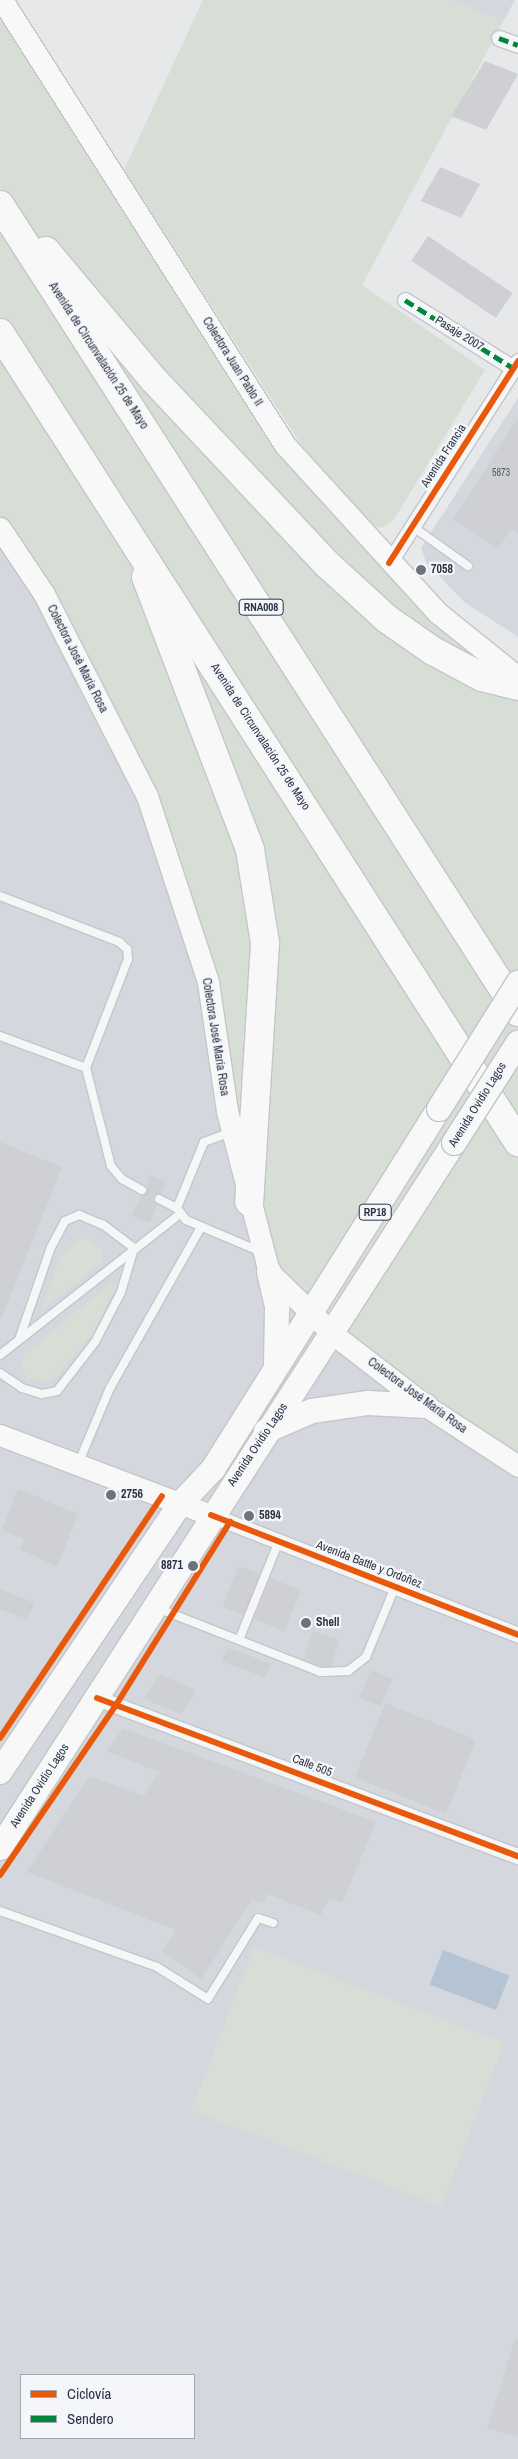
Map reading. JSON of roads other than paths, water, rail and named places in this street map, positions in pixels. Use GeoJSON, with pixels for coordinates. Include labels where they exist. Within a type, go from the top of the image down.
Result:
{"type":"FeatureCollection","features":[{"type":"Feature","properties":{"kind":"highway"},"geometry":{"type":"LineString","coordinates":[[0,198],[154,380],[328,565],[388,618],[433,651],[482,677],[518,686]]}},
{"type":"Feature","properties":{"kind":"highway","name":"Avenida de Circunvalación 25 de Mayo"},"geometry":{"type":"LineString","coordinates":[[0,205],[518,1012]]}},
{"type":"Feature","properties":{"kind":"highway","name":"Avenida de Circunvalación 25 de Mayo"},"geometry":{"type":"LineString","coordinates":[[0,333],[518,1142]]}},
{"type":"Feature","properties":{"kind":"highway"},"geometry":{"type":"LineString","coordinates":[[137,547],[154,607],[213,744],[250,850],[265,943],[249,1202]]}},
{"type":"Feature","properties":{"kind":"main road","name":"Colectora Juan Pablo II"},"geometry":{"type":"LineString","coordinates":[[2,0],[285,445],[389,563],[438,613],[518,677]]}},
{"type":"Feature","properties":{"kind":"main road","name":"Colectora José María Rosa"},"geometry":{"type":"LineString","coordinates":[[0,528],[44,594],[147,796],[208,982],[232,1132],[266,1263],[310,1315],[333,1334],[426,1406],[518,1466]]}},
{"type":"Feature","properties":{"kind":"main road","name":"Avenida Ovidio Lagos"},"geometry":{"type":"LineString","coordinates":[[0,1772],[181,1503],[213,1469],[518,983]]}},
{"type":"Feature","properties":{"kind":"main road","name":"Avenida Ovidio Lagos"},"geometry":{"type":"LineString","coordinates":[[0,1848],[156,1607],[211,1515],[333,1334],[518,1043]]}},
{"type":"Feature","properties":{"kind":"main road","name":"RP18"},"geometry":{"type":"LineString","coordinates":[[266,1263],[280,1337],[276,1370]]}},
{"type":"Feature","properties":{"kind":"main road"},"geometry":{"type":"LineString","coordinates":[[266,1431],[312,1410],[368,1403],[426,1406]]}},
{"type":"Feature","properties":{"kind":"main road","name":"Avenida Battle y Ordoñez"},"geometry":{"type":"LineString","coordinates":[[0,1434],[211,1515]]}},
{"type":"Feature","properties":{"kind":"street"},"geometry":{"type":"LineString","coordinates":[[499,38],[518,45]]}},
{"type":"Feature","properties":{"kind":"street","name":"Pasaje 2007"},"geometry":{"type":"LineString","coordinates":[[405,300],[516,365]]}},
{"type":"Feature","properties":{"kind":"street","name":"Avenida Francia"},"geometry":{"type":"LineString","coordinates":[[389,563],[516,365]]}},
{"type":"Feature","properties":{"kind":"street","name":"Avenida Battle y Ordoñez"},"geometry":{"type":"LineString","coordinates":[[211,1515],[518,1635]]}},
{"type":"Feature","properties":{"kind":"street","name":"Calle 505"},"geometry":{"type":"LineString","coordinates":[[97,1698],[518,1856]]}},
{"type":"Feature","properties":{"kind":"lane"},"geometry":{"type":"LineString","coordinates":[[412,526],[468,566]]}},
{"type":"Feature","properties":{"kind":"lane"},"geometry":{"type":"LineString","coordinates":[[0,896],[127,949],[128,959],[86,1068],[111,1166],[122,1179],[142,1190]]}},
{"type":"Feature","properties":{"kind":"lane"},"geometry":{"type":"LineString","coordinates":[[0,1036],[86,1068]]}},
{"type":"Feature","properties":{"kind":"lane"},"geometry":{"type":"LineString","coordinates":[[0,1355],[179,1211],[204,1142],[232,1132]]}},
{"type":"Feature","properties":{"kind":"lane"},"geometry":{"type":"LineString","coordinates":[[159,1199],[266,1263]]}},
{"type":"Feature","properties":{"kind":"lane"},"geometry":{"type":"LineString","coordinates":[[19,1340],[51,1247],[65,1221],[79,1215],[103,1225],[134,1248]]}},
{"type":"Feature","properties":{"kind":"lane"},"geometry":{"type":"LineString","coordinates":[[78,1464],[110,1388],[202,1226]]}},
{"type":"Feature","properties":{"kind":"lane"},"geometry":{"type":"LineString","coordinates":[[0,1373],[29,1390],[42,1394],[57,1391],[95,1342],[122,1292],[134,1248]]}},
{"type":"Feature","properties":{"kind":"lane"},"geometry":{"type":"LineString","coordinates":[[239,1640],[279,1541]]}},
{"type":"Feature","properties":{"kind":"lane"},"geometry":{"type":"LineString","coordinates":[[156,1607],[320,1672],[348,1671],[366,1657],[395,1587]]}},
{"type":"Feature","properties":{"kind":"lane"},"geometry":{"type":"LineString","coordinates":[[0,1911],[157,1967],[208,1999],[258,1918],[273,1923]]}},
{"type":"Feature","properties":{"kind":"water"},"geometry":{"type":"Polygon","coordinates":[[[443,1950],[509,1975],[496,2010],[430,1985],[443,1950]]]}},
{"type":"Feature","properties":{"kind":"place","name":"7058"},"geometry":{"type":"Point","coordinates":[421,570]}},
{"type":"Feature","properties":{"kind":"place","name":"2756"},"geometry":{"type":"Point","coordinates":[111,1495]}},
{"type":"Feature","properties":{"kind":"place","name":"5894"},"geometry":{"type":"Point","coordinates":[249,1516]}},
{"type":"Feature","properties":{"kind":"place","name":"8871"},"geometry":{"type":"Point","coordinates":[193,1566]}},
{"type":"Feature","properties":{"kind":"place","name":"Shell"},"geometry":{"type":"Point","coordinates":[306,1623]}}]}
